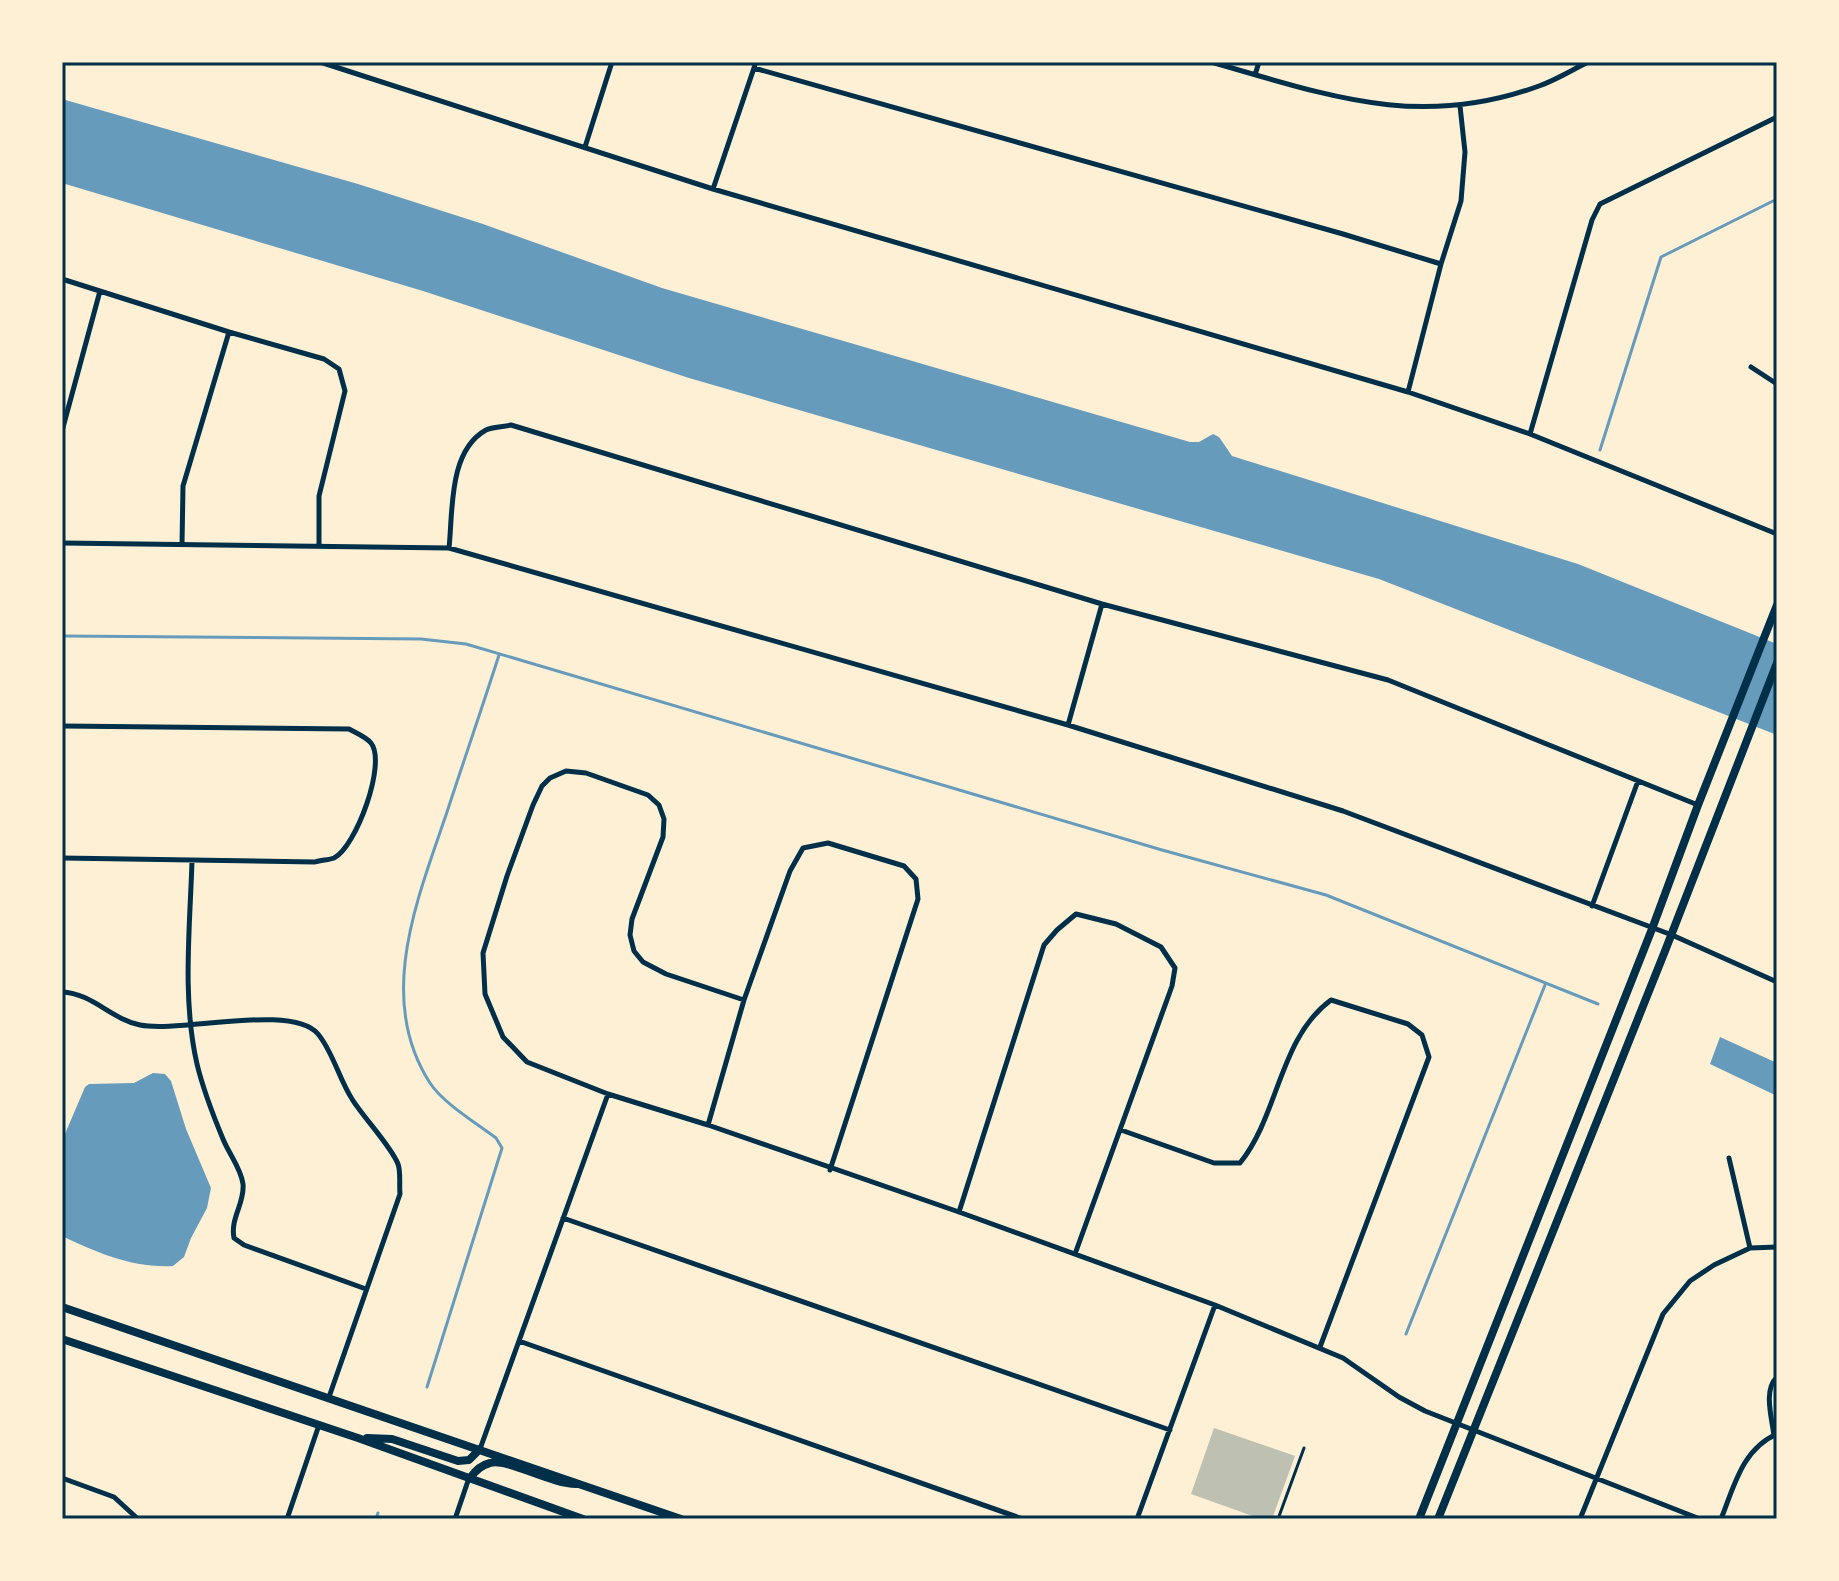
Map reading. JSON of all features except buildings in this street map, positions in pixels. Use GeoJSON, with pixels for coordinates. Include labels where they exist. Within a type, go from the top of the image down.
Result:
{"type":"FeatureCollection","features":[{"type":"Feature","properties":{"kind":"main road"},"geometry":{"type":"LineString","coordinates":[[1419,1519],[1777,605]]}},
{"type":"Feature","properties":{"kind":"main road"},"geometry":{"type":"LineString","coordinates":[[1438,1519],[1672,935],[1777,663]]}},
{"type":"Feature","properties":{"kind":"main road"},"geometry":{"type":"LineString","coordinates":[[62,1307],[681,1519]]}},
{"type":"Feature","properties":{"kind":"main road"},"geometry":{"type":"LineString","coordinates":[[62,1339],[358,1438],[583,1519]]}},
{"type":"Feature","properties":{"kind":"main road"},"geometry":{"type":"LineString","coordinates":[[358,1438],[392,1439],[458,1461],[469,1460],[480,1449]]}},
{"type":"Feature","properties":{"kind":"main road"},"geometry":{"type":"LineString","coordinates":[[470,1478],[477,1469],[496,1462],[561,1484],[581,1484]]}},
{"type":"Feature","properties":{"kind":"main road"},"geometry":{"type":"LineString","coordinates":[[498,1488],[518,1501],[567,1519]]}},
{"type":"Feature","properties":{"kind":"street"},"geometry":{"type":"LineString","coordinates":[[320,62],[713,189],[1408,392],[1530,434],[1777,534]]}},
{"type":"Feature","properties":{"kind":"street"},"geometry":{"type":"LineString","coordinates":[[585,147],[612,62]]}},
{"type":"Feature","properties":{"kind":"street"},"geometry":{"type":"LineString","coordinates":[[1211,62],[1366,104],[1413,108],[1460,106],[1540,86],[1588,62]]}},
{"type":"Feature","properties":{"kind":"street"},"geometry":{"type":"LineString","coordinates":[[1255,75],[1259,62]]}},
{"type":"Feature","properties":{"kind":"street"},"geometry":{"type":"LineString","coordinates":[[713,189],[755,65],[1441,264]]}},
{"type":"Feature","properties":{"kind":"street"},"geometry":{"type":"LineString","coordinates":[[1408,392],[1441,264],[1461,201],[1465,152],[1460,106]]}},
{"type":"Feature","properties":{"kind":"street"},"geometry":{"type":"LineString","coordinates":[[1530,434],[1592,220],[1600,204],[1777,117]]}},
{"type":"Feature","properties":{"kind":"street"},"geometry":{"type":"LineString","coordinates":[[62,279],[324,359],[339,369],[345,391],[319,496],[319,545]]}},
{"type":"Feature","properties":{"kind":"street"},"geometry":{"type":"LineString","coordinates":[[62,431],[100,291]]}},
{"type":"Feature","properties":{"kind":"street"},"geometry":{"type":"LineString","coordinates":[[182,545],[183,486],[229,332]]}},
{"type":"Feature","properties":{"kind":"street"},"geometry":{"type":"LineString","coordinates":[[1751,367],[1777,384]]}},
{"type":"Feature","properties":{"kind":"street"},"geometry":{"type":"LineString","coordinates":[[449,548],[458,469],[470,444],[487,430],[511,425],[1102,604],[1388,680],[1698,805]]}},
{"type":"Feature","properties":{"kind":"street"},"geometry":{"type":"LineString","coordinates":[[62,543],[449,548],[1068,725],[1343,811],[1672,935],[1777,982]]}},
{"type":"Feature","properties":{"kind":"street"},"geometry":{"type":"LineString","coordinates":[[1068,725],[1102,604]]}},
{"type":"Feature","properties":{"kind":"street"},"geometry":{"type":"LineString","coordinates":[[62,726],[349,729],[370,742],[376,768],[351,842],[335,858],[315,862],[62,858]]}},
{"type":"Feature","properties":{"kind":"street"},"geometry":{"type":"LineString","coordinates":[[744,1000],[666,974],[643,962],[634,951],[630,935],[632,919],[663,837],[664,819],[659,805],[648,795],[586,773],[557,773],[542,786],[507,876],[483,953],[485,994],[503,1037],[527,1062],[608,1094],[708,1125],[830,1170],[959,1212],[1215,1305],[1343,1358],[1399,1397],[1456,1424],[1597,1476],[1700,1519]]}},
{"type":"Feature","properties":{"kind":"street"},"geometry":{"type":"LineString","coordinates":[[1592,906],[1638,781]]}},
{"type":"Feature","properties":{"kind":"street"},"geometry":{"type":"LineString","coordinates":[[708,1125],[744,1000],[790,871],[803,848],[828,843],[904,866],[916,879],[918,899],[830,1170]]}},
{"type":"Feature","properties":{"kind":"street"},"geometry":{"type":"LineString","coordinates":[[192,861],[190,1026],[197,1065],[209,1103],[241,1175],[243,1192],[233,1222],[234,1238],[244,1245],[366,1289]]}},
{"type":"Feature","properties":{"kind":"street"},"geometry":{"type":"LineString","coordinates":[[959,1212],[1044,945],[1076,914],[1116,924],[1161,947],[1175,968],[1172,986],[1075,1254]]}},
{"type":"Feature","properties":{"kind":"street"},"geometry":{"type":"LineString","coordinates":[[62,992],[83,996],[127,1021],[142,1025],[190,1026],[269,1018],[305,1024],[318,1034],[351,1098],[398,1164],[400,1194],[329,1397]]}},
{"type":"Feature","properties":{"kind":"street"},"geometry":{"type":"LineString","coordinates":[[1121,1130],[1214,1163],[1240,1163],[1255,1145],[1296,1042],[1314,1012],[1331,1000],[1408,1024],[1422,1035],[1429,1057],[1320,1347]]}},
{"type":"Feature","properties":{"kind":"street"},"geometry":{"type":"LineString","coordinates":[[480,1449],[608,1094]]}},
{"type":"Feature","properties":{"kind":"street"},"geometry":{"type":"LineString","coordinates":[[1729,1158],[1750,1248]]}},
{"type":"Feature","properties":{"kind":"street"},"geometry":{"type":"LineString","coordinates":[[563,1218],[1170,1430]]}},
{"type":"Feature","properties":{"kind":"street"},"geometry":{"type":"LineString","coordinates":[[1580,1519],[1663,1314],[1690,1281],[1714,1265],[1750,1248],[1777,1247]]}},
{"type":"Feature","properties":{"kind":"street"},"geometry":{"type":"LineString","coordinates":[[1137,1519],[1215,1305]]}},
{"type":"Feature","properties":{"kind":"street"},"geometry":{"type":"LineString","coordinates":[[519,1341],[1023,1519]]}},
{"type":"Feature","properties":{"kind":"street"},"geometry":{"type":"LineString","coordinates":[[1721,1519],[1744,1462],[1757,1446],[1775,1435],[1769,1392],[1771,1383],[1777,1377]]}},
{"type":"Feature","properties":{"kind":"street"},"geometry":{"type":"LineString","coordinates":[[287,1519],[319,1425]]}},
{"type":"Feature","properties":{"kind":"street"},"geometry":{"type":"LineString","coordinates":[[62,1478],[114,1497],[138,1519]]}},
{"type":"Feature","properties":{"kind":"street"},"geometry":{"type":"LineString","coordinates":[[455,1519],[470,1478]]}},
{"type":"Feature","properties":{"kind":"lane"},"geometry":{"type":"LineString","coordinates":[[1278,1519],[1304,1448]]}},
{"type":"Feature","properties":{"kind":"water"},"geometry":{"type":"Polygon","coordinates":[[[62,99],[358,184],[483,224],[662,288],[1190,442],[1199,442],[1213,434],[1219,437],[1232,456],[1578,564],[1777,644],[1777,735],[1379,579],[689,378],[423,291],[62,183],[62,99]]]}},
{"type":"Feature","properties":{"kind":"water"},"geometry":{"type":"Polygon","coordinates":[[[1720,1037],[1777,1063],[1777,1096],[1710,1064],[1720,1037]]]}},
{"type":"Feature","properties":{"kind":"water"},"geometry":{"type":"Polygon","coordinates":[[[153,1073],[165,1074],[171,1081],[186,1129],[211,1188],[207,1208],[184,1257],[173,1266],[129,1262],[62,1236],[62,1141],[85,1087],[89,1084],[134,1083],[153,1073]]]}},
{"type":"Feature","properties":{"kind":"waterway"},"geometry":{"type":"LineString","coordinates":[[1600,450],[1661,257],[1773,201]]}},
{"type":"Feature","properties":{"kind":"waterway"},"geometry":{"type":"LineString","coordinates":[[62,636],[421,639],[466,644],[1162,850],[1326,895],[1598,1004]]}},
{"type":"Feature","properties":{"kind":"waterway"},"geometry":{"type":"LineString","coordinates":[[427,1387],[502,1148],[496,1138],[436,1090],[414,1050],[405,1017],[407,948],[424,879],[499,655]]}},
{"type":"Feature","properties":{"kind":"waterway"},"geometry":{"type":"LineString","coordinates":[[1406,1334],[1545,985]]}},
{"type":"Feature","properties":{"kind":"waterway"},"geometry":{"type":"LineString","coordinates":[[376,1519],[378,1513]]}}]}
